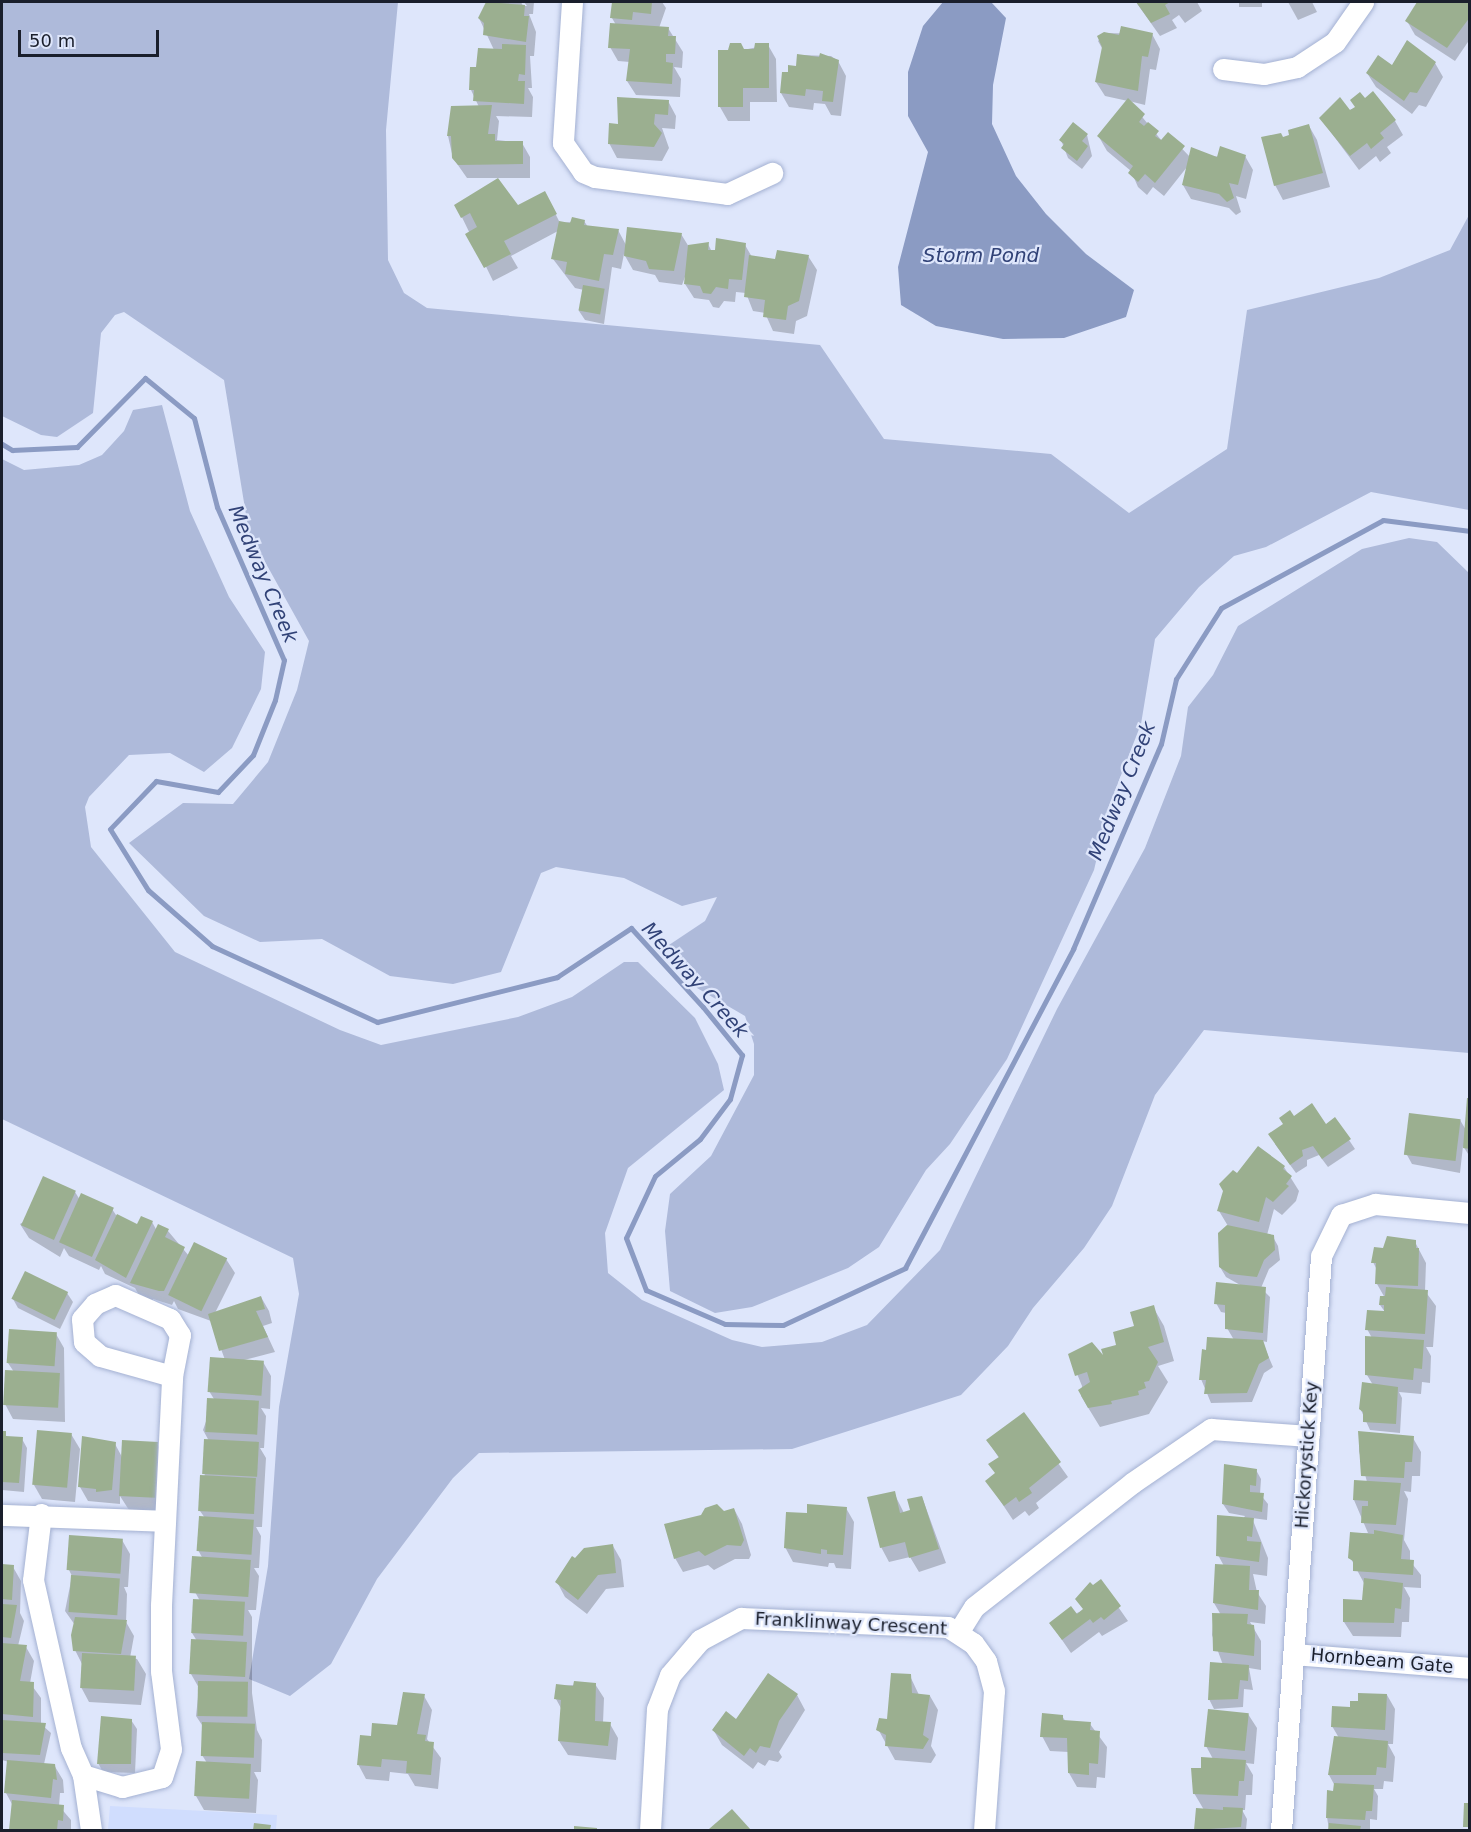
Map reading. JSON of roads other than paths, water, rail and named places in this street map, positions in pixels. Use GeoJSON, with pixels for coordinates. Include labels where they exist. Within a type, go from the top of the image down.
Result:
{"type":"FeatureCollection","features":[{"type":"Feature","properties":{"kind":"street"},"geometry":{"type":"LineString","coordinates":[[572,2],[563,143],[583,172],[595,177],[727,194],[772,173]]}},
{"type":"Feature","properties":{"kind":"street"},"geometry":{"type":"LineString","coordinates":[[1223,69],[1264,74],[1298,67],[1335,42],[1363,2]]}},
{"type":"Feature","properties":{"kind":"street","name":"Hickorystick Key"},"geometry":{"type":"LineString","coordinates":[[1281,1830],[1321,1256],[1341,1215],[1375,1204],[1470,1213]]}},
{"type":"Feature","properties":{"kind":"street"},"geometry":{"type":"LineString","coordinates":[[83,1775],[122,1786],[162,1777],[171,1749],[161,1671],[172,1376],[180,1335],[170,1319],[115,1294],[95,1304],[82,1319],[84,1342],[100,1356],[172,1376]]}},
{"type":"Feature","properties":{"kind":"street","name":"Franklinway Crescent"},"geometry":{"type":"LineString","coordinates":[[959,1631],[974,1607],[1132,1483],[1210,1428],[1309,1436]]}},
{"type":"Feature","properties":{"kind":"street"},"geometry":{"type":"LineString","coordinates":[[2,1515],[41,1514],[165,1521]]}},
{"type":"Feature","properties":{"kind":"street"},"geometry":{"type":"LineString","coordinates":[[41,1514],[33,1580],[71,1748],[83,1775],[91,1830]]}},
{"type":"Feature","properties":{"kind":"street","name":"Franklinway Crescent"},"geometry":{"type":"LineString","coordinates":[[650,1830],[657,1709],[670,1675],[700,1640],[741,1618],[948,1626],[959,1631],[986,1661],[994,1691],[984,1830]]}},
{"type":"Feature","properties":{"kind":"street","name":"Hornbeam Gate"},"geometry":{"type":"LineString","coordinates":[[1294,1654],[1470,1668]]}},
{"type":"Feature","properties":{"kind":"water","name":"Storm Pond"},"geometry":{"type":"Polygon","coordinates":[[[943,2],[991,2],[1006,18],[993,85],[992,124],[1016,176],[1046,214],[1086,254],[1134,290],[1126,317],[1064,338],[1003,339],[936,326],[901,305],[898,267],[928,152],[908,116],[908,72],[923,26],[943,2]]]}},
{"type":"Feature","properties":{"kind":"waterway","name":"Medway Creek"},"geometry":{"type":"LineString","coordinates":[[2,444],[12,450],[77,447],[145,378],[194,418],[217,507],[284,660],[275,700],[253,755],[218,792],[156,781],[110,829],[148,890],[212,946],[377,1022],[557,977],[631,928],[703,1007],[742,1055],[730,1099],[700,1139],[655,1176],[626,1238],[646,1290],[725,1324],[783,1325],[905,1268],[1073,949],[1161,744],[1176,679],[1221,608],[1383,520],[1470,531]]}}]}
